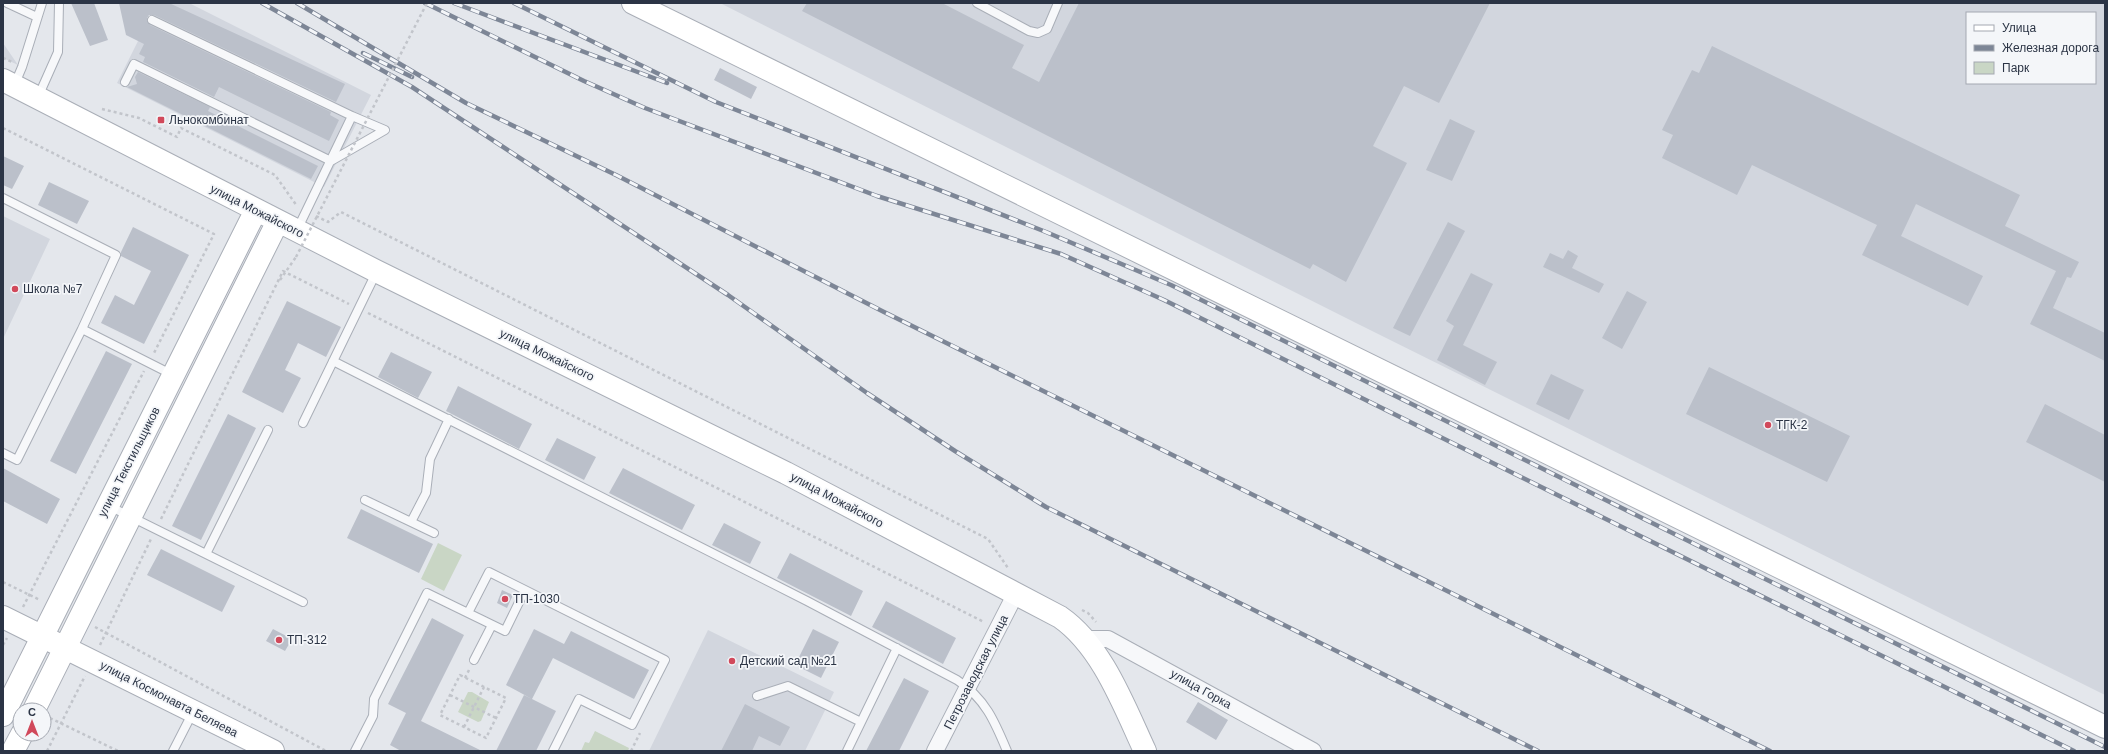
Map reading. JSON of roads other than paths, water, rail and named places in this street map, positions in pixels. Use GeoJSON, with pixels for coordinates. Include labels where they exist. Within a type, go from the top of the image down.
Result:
{"type":"FeatureCollection","features":[{"type":"Feature","properties":{"kind":"street"},"geometry":{"type":"LineString","coordinates":[[633,3],[2105,727]]}},
{"type":"Feature","properties":{"kind":"street","name":"улица Можайского"},"geometry":{"type":"LineString","coordinates":[[13,78],[38,98],[376,271],[786,473],[1016,593],[1060,618],[1074,627],[1085,639],[1116,690],[1145,751]]}},
{"type":"Feature","properties":{"kind":"street","name":"улица Текстильщиков"},"geometry":{"type":"LineString","coordinates":[[3,715],[256,210]]}},
{"type":"Feature","properties":{"kind":"street","name":"улица Текстильщиков"},"geometry":{"type":"LineString","coordinates":[[38,702],[130,517],[287,226]]}},
{"type":"Feature","properties":{"kind":"street","name":"Петрозаводская улица"},"geometry":{"type":"LineString","coordinates":[[935,751],[1016,593]]}},
{"type":"Feature","properties":{"kind":"street","name":"улица Космонавта Беляева"},"geometry":{"type":"LineString","coordinates":[[9,620],[273,751]]}},
{"type":"Feature","properties":{"kind":"street","name":"улица Горка"},"geometry":{"type":"LineString","coordinates":[[1085,639],[1108,639],[1313,751]]}},
{"type":"Feature","properties":{"kind":"street"},"geometry":{"type":"LineString","coordinates":[[13,751],[18,742]]}},
{"type":"Feature","properties":{"kind":"lane"},"geometry":{"type":"LineString","coordinates":[[7,3],[38,17]]}},
{"type":"Feature","properties":{"kind":"lane"},"geometry":{"type":"LineString","coordinates":[[13,78],[38,17],[42,3]]}},
{"type":"Feature","properties":{"kind":"lane"},"geometry":{"type":"LineString","coordinates":[[38,98],[58,52],[59,3]]}},
{"type":"Feature","properties":{"kind":"lane"},"geometry":{"type":"LineString","coordinates":[[977,3],[1029,31],[1038,33],[1047,29],[1058,3]]}},
{"type":"Feature","properties":{"kind":"lane"},"geometry":{"type":"LineString","coordinates":[[152,20],[352,116],[385,130],[331,161]]}},
{"type":"Feature","properties":{"kind":"lane"},"geometry":{"type":"LineString","coordinates":[[125,82],[134,64],[331,161]]}},
{"type":"Feature","properties":{"kind":"lane"},"geometry":{"type":"LineString","coordinates":[[287,226],[306,211],[352,116]]}},
{"type":"Feature","properties":{"kind":"lane"},"geometry":{"type":"LineString","coordinates":[[3,198],[116,255],[82,329],[17,460],[3,453]]}},
{"type":"Feature","properties":{"kind":"lane"},"geometry":{"type":"LineString","coordinates":[[303,423],[376,271]]}},
{"type":"Feature","properties":{"kind":"lane"},"geometry":{"type":"LineString","coordinates":[[82,329],[173,375]]}},
{"type":"Feature","properties":{"kind":"lane"},"geometry":{"type":"LineString","coordinates":[[334,361],[897,648],[968,687],[991,714],[1007,751]]}},
{"type":"Feature","properties":{"kind":"lane"},"geometry":{"type":"LineString","coordinates":[[411,522],[426,492],[430,459],[449,419]]}},
{"type":"Feature","properties":{"kind":"lane"},"geometry":{"type":"LineString","coordinates":[[206,554],[268,430]]}},
{"type":"Feature","properties":{"kind":"lane"},"geometry":{"type":"LineString","coordinates":[[365,500],[434,533]]}},
{"type":"Feature","properties":{"kind":"lane"},"geometry":{"type":"LineString","coordinates":[[107,505],[303,602]]}},
{"type":"Feature","properties":{"kind":"lane"},"geometry":{"type":"LineString","coordinates":[[468,613],[489,572],[665,660],[632,725],[579,699],[553,751]]}},
{"type":"Feature","properties":{"kind":"lane"},"geometry":{"type":"LineString","coordinates":[[358,750],[373,716],[374,699],[427,592],[505,632],[525,590]]}},
{"type":"Feature","properties":{"kind":"lane"},"geometry":{"type":"LineString","coordinates":[[474,660],[492,625]]}},
{"type":"Feature","properties":{"kind":"lane"},"geometry":{"type":"LineString","coordinates":[[847,751],[897,648]]}},
{"type":"Feature","properties":{"kind":"lane"},"geometry":{"type":"LineString","coordinates":[[757,696],[788,686],[861,722]]}},
{"type":"Feature","properties":{"kind":"lane"},"geometry":{"type":"LineString","coordinates":[[174,751],[193,711]]}},
{"type":"Feature","properties":{"kind":"railway"},"geometry":{"type":"LineString","coordinates":[[262,3],[412,87],[728,295],[867,393],[955,451],[1046,507],[1538,751]]}},
{"type":"Feature","properties":{"kind":"railway"},"geometry":{"type":"LineString","coordinates":[[297,3],[466,103],[616,175],[884,312],[1770,751]]}},
{"type":"Feature","properties":{"kind":"railway"},"geometry":{"type":"LineString","coordinates":[[425,3],[584,81],[645,108],[877,196],[1061,254],[1164,300],[2074,751]]}},
{"type":"Feature","properties":{"kind":"railway"},"geometry":{"type":"LineString","coordinates":[[454,3],[667,83]]}},
{"type":"Feature","properties":{"kind":"railway"},"geometry":{"type":"LineString","coordinates":[[514,3],[716,102],[1046,232],[1171,285],[2105,747]]}},
{"type":"Feature","properties":{"kind":"railway"},"geometry":{"type":"LineString","coordinates":[[363,53],[412,77]]}},
{"type":"Feature","properties":{"kind":"place","name":"Льнокомбинат"},"geometry":{"type":"Point","coordinates":[161,120]}},
{"type":"Feature","properties":{"kind":"place","name":"Школа №7"},"geometry":{"type":"Point","coordinates":[15,289]}},
{"type":"Feature","properties":{"kind":"place","name":"ТГК-2"},"geometry":{"type":"Point","coordinates":[1768,425]}},
{"type":"Feature","properties":{"kind":"place","name":"ТП-1030"},"geometry":{"type":"Point","coordinates":[505,599]}},
{"type":"Feature","properties":{"kind":"place","name":"ТП-312"},"geometry":{"type":"Point","coordinates":[279,640]}},
{"type":"Feature","properties":{"kind":"place","name":"Детский сад №21"},"geometry":{"type":"Point","coordinates":[732,661]}}]}
